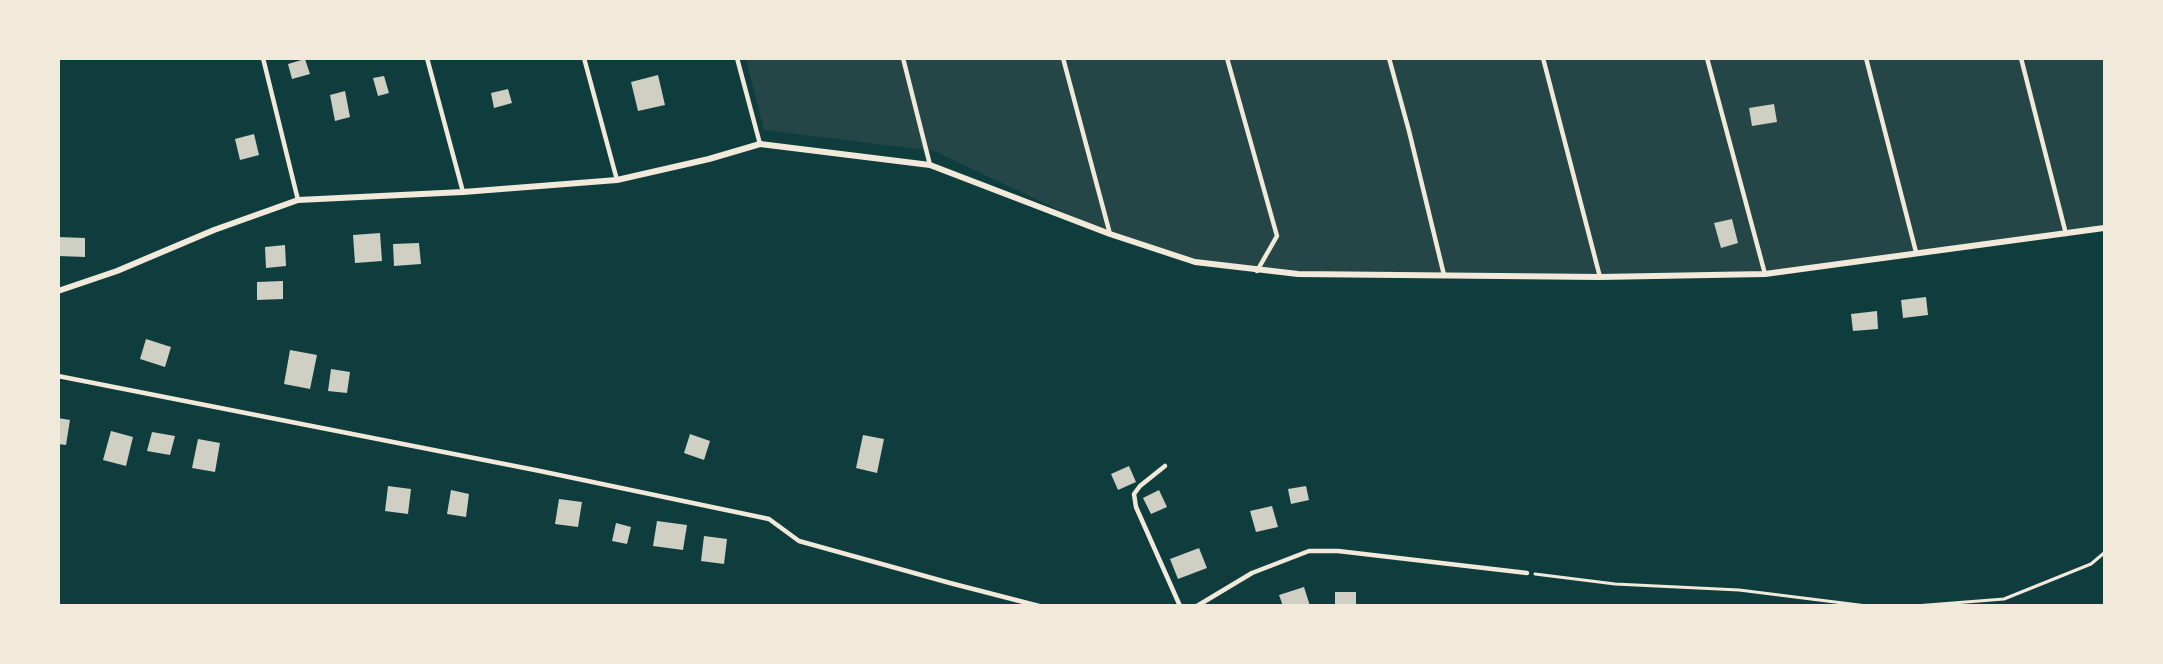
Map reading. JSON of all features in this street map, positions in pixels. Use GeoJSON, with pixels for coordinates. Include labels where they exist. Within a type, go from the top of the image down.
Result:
{"type":"FeatureCollection","features":[{"type":"Feature","properties":{"kind":"street"},"geometry":{"type":"LineString","coordinates":[[58,291],[117,271],[214,230],[298,200],[464,192],[617,180],[709,159],[759,144],[930,165],[1110,234],[1195,262],[1298,274],[1600,276],[1765,273],[2104,228]]}},
{"type":"Feature","properties":{"kind":"lane"},"geometry":{"type":"LineString","coordinates":[[263,58],[298,200]]}},
{"type":"Feature","properties":{"kind":"lane"},"geometry":{"type":"LineString","coordinates":[[427,58],[464,192]]}},
{"type":"Feature","properties":{"kind":"lane"},"geometry":{"type":"LineString","coordinates":[[584,58],[617,180]]}},
{"type":"Feature","properties":{"kind":"lane"},"geometry":{"type":"LineString","coordinates":[[737,58],[759,144]]}},
{"type":"Feature","properties":{"kind":"lane"},"geometry":{"type":"LineString","coordinates":[[903,58],[930,165]]}},
{"type":"Feature","properties":{"kind":"lane"},"geometry":{"type":"LineString","coordinates":[[1063,58],[1110,234]]}},
{"type":"Feature","properties":{"kind":"lane"},"geometry":{"type":"LineString","coordinates":[[1227,58],[1276,236],[1257,271]]}},
{"type":"Feature","properties":{"kind":"lane"},"geometry":{"type":"LineString","coordinates":[[1389,58],[1443,275]]}},
{"type":"Feature","properties":{"kind":"lane"},"geometry":{"type":"LineString","coordinates":[[1543,58],[1600,276]]}},
{"type":"Feature","properties":{"kind":"lane"},"geometry":{"type":"LineString","coordinates":[[1707,58],[1765,273]]}},
{"type":"Feature","properties":{"kind":"lane"},"geometry":{"type":"LineString","coordinates":[[1866,58],[1916,252]]}},
{"type":"Feature","properties":{"kind":"lane"},"geometry":{"type":"LineString","coordinates":[[2021,58],[2066,234]]}},
{"type":"Feature","properties":{"kind":"lane"},"geometry":{"type":"LineString","coordinates":[[58,376],[540,471],[769,519],[799,541],[1039,606]]}},
{"type":"Feature","properties":{"kind":"lane"},"geometry":{"type":"LineString","coordinates":[[1165,466],[1140,486],[1134,494],[1136,507],[1180,606]]}},
{"type":"Feature","properties":{"kind":"lane"},"geometry":{"type":"LineString","coordinates":[[1197,606],[1252,573],[1309,551],[1338,551],[1527,573]]}},
{"type":"Feature","properties":{"kind":"path"},"geometry":{"type":"LineString","coordinates":[[1915,606],[2004,599],[2091,564],[2104,553]]}},
{"type":"Feature","properties":{"kind":"path"},"geometry":{"type":"LineString","coordinates":[[1527,573],[1615,584],[1739,590],[1867,606]]}},
{"type":"Feature","properties":{"kind":"shaded area"},"geometry":{"type":"Polygon","coordinates":[[[746,59],[2104,59],[2104,228],[1765,274],[1600,277],[1298,274],[1195,262],[1110,234],[934,151],[764,130],[746,59]]]}},
{"type":"Feature","properties":{"kind":"building"},"geometry":{"type":"Polygon","coordinates":[[[305,59],[310,74],[292,79],[288,64],[305,59]]]}},
{"type":"Feature","properties":{"kind":"building"},"geometry":{"type":"Polygon","coordinates":[[[658,75],[665,105],[638,111],[631,82],[658,75]]]}},
{"type":"Feature","properties":{"kind":"building"},"geometry":{"type":"Polygon","coordinates":[[[384,76],[389,93],[378,96],[373,78],[384,76]]]}},
{"type":"Feature","properties":{"kind":"building"},"geometry":{"type":"Polygon","coordinates":[[[508,89],[512,103],[494,108],[491,93],[508,89]]]}},
{"type":"Feature","properties":{"kind":"building"},"geometry":{"type":"Polygon","coordinates":[[[345,91],[350,117],[335,121],[330,95],[345,91]]]}},
{"type":"Feature","properties":{"kind":"building"},"geometry":{"type":"Polygon","coordinates":[[[1774,104],[1777,122],[1752,126],[1749,108],[1774,104]]]}},
{"type":"Feature","properties":{"kind":"building"},"geometry":{"type":"Polygon","coordinates":[[[254,134],[259,155],[240,160],[235,139],[254,134]]]}},
{"type":"Feature","properties":{"kind":"building"},"geometry":{"type":"Polygon","coordinates":[[[1732,219],[1738,243],[1721,248],[1714,223],[1732,219]]]}},
{"type":"Feature","properties":{"kind":"building"},"geometry":{"type":"Polygon","coordinates":[[[380,233],[382,261],[355,263],[353,235],[380,233]]]}},
{"type":"Feature","properties":{"kind":"building"},"geometry":{"type":"Polygon","coordinates":[[[58,237],[85,238],[85,257],[58,256],[58,237]]]}},
{"type":"Feature","properties":{"kind":"building"},"geometry":{"type":"Polygon","coordinates":[[[419,243],[421,264],[394,266],[393,244],[419,243]]]}},
{"type":"Feature","properties":{"kind":"building"},"geometry":{"type":"Polygon","coordinates":[[[285,245],[286,266],[266,268],[265,247],[285,245]]]}},
{"type":"Feature","properties":{"kind":"building"},"geometry":{"type":"Polygon","coordinates":[[[283,281],[283,299],[257,300],[257,282],[283,281]]]}},
{"type":"Feature","properties":{"kind":"building"},"geometry":{"type":"Polygon","coordinates":[[[1926,297],[1928,315],[1903,318],[1901,300],[1926,297]]]}},
{"type":"Feature","properties":{"kind":"building"},"geometry":{"type":"Polygon","coordinates":[[[1877,311],[1878,329],[1853,331],[1851,314],[1877,311]]]}},
{"type":"Feature","properties":{"kind":"building"},"geometry":{"type":"Polygon","coordinates":[[[146,339],[171,347],[165,367],[140,359],[146,339]]]}},
{"type":"Feature","properties":{"kind":"building"},"geometry":{"type":"Polygon","coordinates":[[[290,350],[317,355],[310,389],[284,384],[290,350]]]}},
{"type":"Feature","properties":{"kind":"building"},"geometry":{"type":"Polygon","coordinates":[[[331,369],[350,372],[347,393],[328,391],[331,369]]]}},
{"type":"Feature","properties":{"kind":"building"},"geometry":{"type":"Polygon","coordinates":[[[58,418],[70,420],[66,445],[58,444],[58,418]]]}},
{"type":"Feature","properties":{"kind":"building"},"geometry":{"type":"Polygon","coordinates":[[[111,431],[133,437],[126,466],[103,460],[111,431]]]}},
{"type":"Feature","properties":{"kind":"building"},"geometry":{"type":"Polygon","coordinates":[[[152,432],[175,436],[170,455],[147,451],[152,432]]]}},
{"type":"Feature","properties":{"kind":"building"},"geometry":{"type":"Polygon","coordinates":[[[690,434],[710,441],[704,460],[684,453],[690,434]]]}},
{"type":"Feature","properties":{"kind":"building"},"geometry":{"type":"Polygon","coordinates":[[[863,435],[884,439],[877,473],[856,468],[863,435]]]}},
{"type":"Feature","properties":{"kind":"building"},"geometry":{"type":"Polygon","coordinates":[[[198,439],[220,443],[215,472],[192,468],[198,439]]]}},
{"type":"Feature","properties":{"kind":"building"},"geometry":{"type":"Polygon","coordinates":[[[1129,466],[1136,482],[1118,490],[1111,474],[1129,466]]]}},
{"type":"Feature","properties":{"kind":"building"},"geometry":{"type":"Polygon","coordinates":[[[388,486],[411,489],[408,514],[385,511],[388,486]]]}},
{"type":"Feature","properties":{"kind":"building"},"geometry":{"type":"Polygon","coordinates":[[[1306,486],[1309,500],[1291,504],[1288,489],[1306,486]]]}},
{"type":"Feature","properties":{"kind":"building"},"geometry":{"type":"Polygon","coordinates":[[[451,490],[469,494],[466,517],[447,514],[451,490]]]}},
{"type":"Feature","properties":{"kind":"building"},"geometry":{"type":"Polygon","coordinates":[[[1159,490],[1167,507],[1151,514],[1143,498],[1159,490]]]}},
{"type":"Feature","properties":{"kind":"building"},"geometry":{"type":"Polygon","coordinates":[[[559,499],[582,502],[578,527],[555,524],[559,499]]]}},
{"type":"Feature","properties":{"kind":"building"},"geometry":{"type":"Polygon","coordinates":[[[1272,506],[1278,527],[1256,532],[1250,511],[1272,506]]]}},
{"type":"Feature","properties":{"kind":"building"},"geometry":{"type":"Polygon","coordinates":[[[657,521],[687,525],[683,550],[653,546],[657,521]]]}},
{"type":"Feature","properties":{"kind":"building"},"geometry":{"type":"Polygon","coordinates":[[[616,523],[631,527],[627,544],[612,541],[616,523]]]}},
{"type":"Feature","properties":{"kind":"building"},"geometry":{"type":"Polygon","coordinates":[[[704,536],[727,539],[724,564],[701,561],[704,536]]]}},
{"type":"Feature","properties":{"kind":"building"},"geometry":{"type":"Polygon","coordinates":[[[1199,548],[1207,568],[1178,579],[1170,559],[1199,548]]]}},
{"type":"Feature","properties":{"kind":"building"},"geometry":{"type":"Polygon","coordinates":[[[1304,587],[1310,606],[1283,606],[1279,595],[1304,587]]]}},
{"type":"Feature","properties":{"kind":"building"},"geometry":{"type":"Polygon","coordinates":[[[1335,592],[1356,592],[1356,606],[1335,606],[1335,592]]]}}]}
